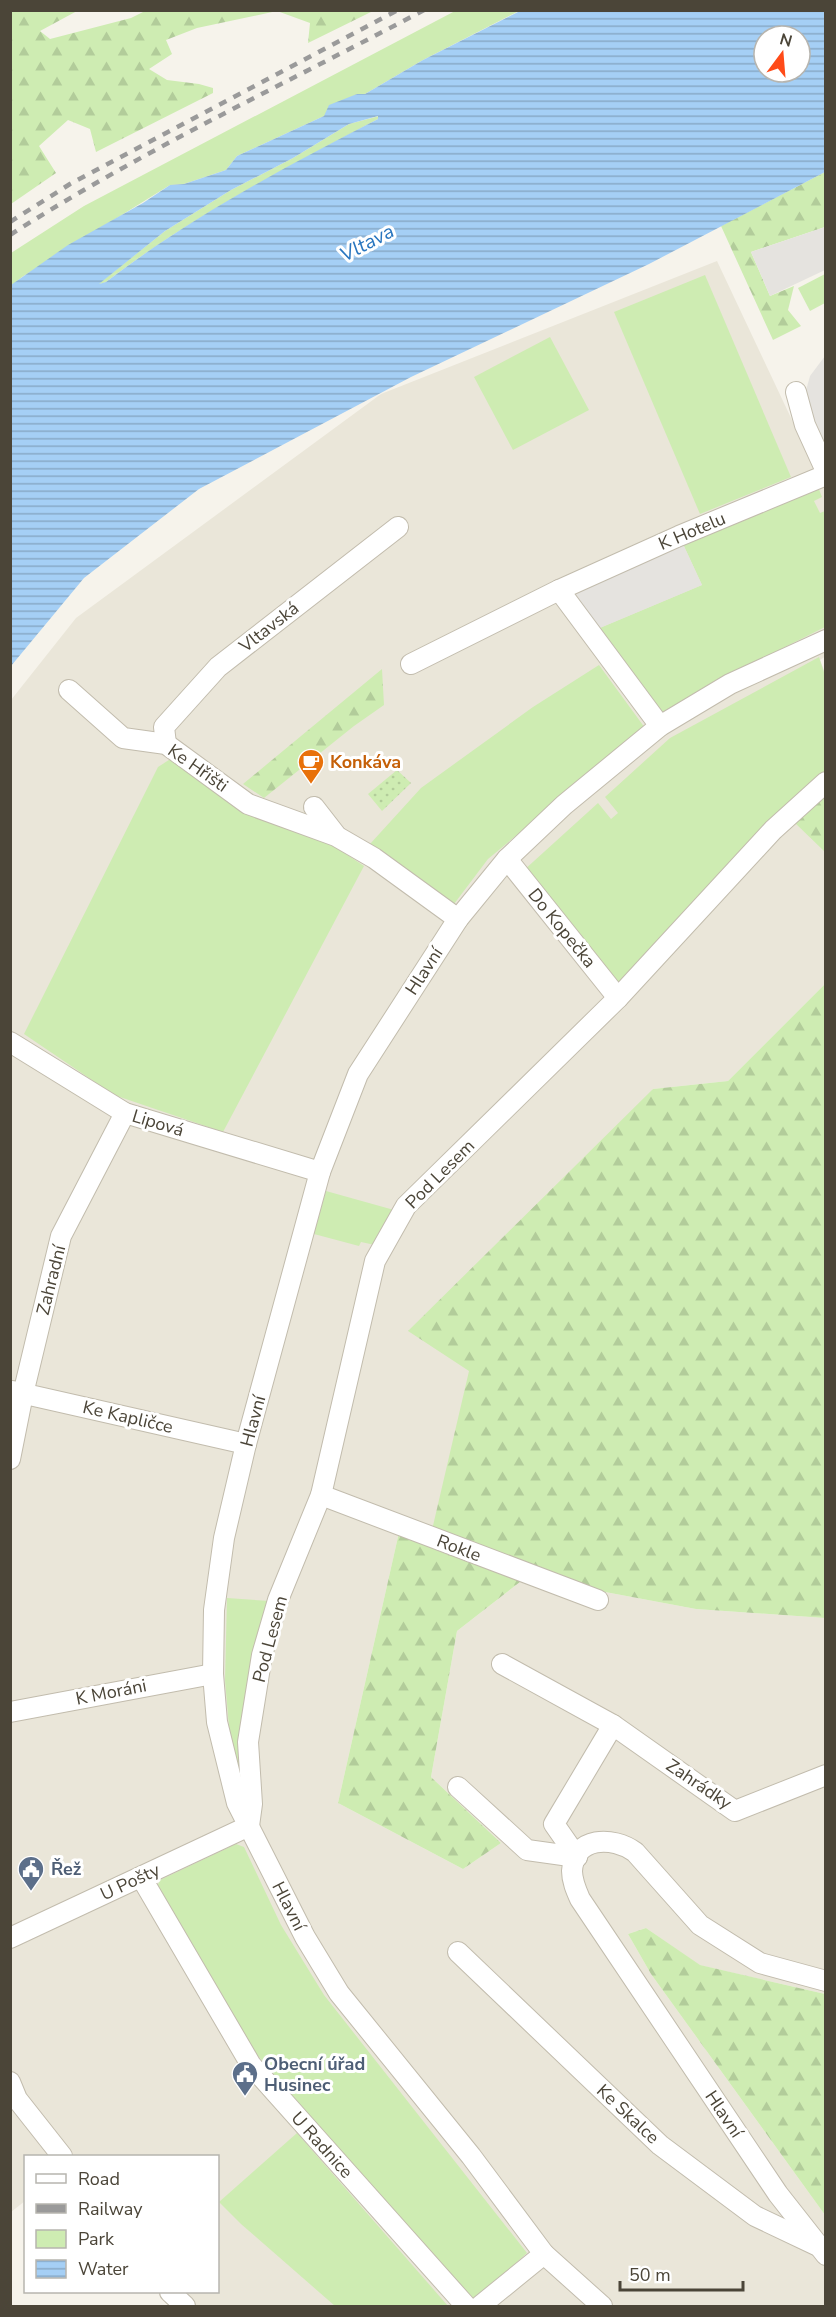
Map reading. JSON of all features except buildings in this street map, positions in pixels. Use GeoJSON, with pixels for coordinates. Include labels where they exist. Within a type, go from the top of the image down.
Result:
{"type":"FeatureCollection","features":[{"type":"Feature","properties":{"kind":"street"},"geometry":{"type":"LineString","coordinates":[[796,392],[805,425],[825,473]]}},
{"type":"Feature","properties":{"kind":"street","name":"K Hotelu"},"geometry":{"type":"LineString","coordinates":[[411,664],[559,590],[825,473]]}},
{"type":"Feature","properties":{"kind":"street","name":"Vltavská"},"geometry":{"type":"LineString","coordinates":[[166,744],[164,727],[218,667],[398,527]]}},
{"type":"Feature","properties":{"kind":"street"},"geometry":{"type":"LineString","coordinates":[[559,590],[660,726]]}},
{"type":"Feature","properties":{"kind":"street","name":"Hlavní"},"geometry":{"type":"LineString","coordinates":[[602,2307],[544,2254],[471,2156],[339,1993],[305,1937],[237,1803],[217,1722],[213,1674],[214,1610],[224,1538],[246,1444],[320,1172],[358,1074],[458,919],[507,859],[564,805],[660,726],[730,684],[825,640]]}},
{"type":"Feature","properties":{"kind":"street","name":"Ke Hřišti"},"geometry":{"type":"LineString","coordinates":[[69,690],[123,738],[166,744],[248,804],[336,836],[374,858],[458,919]]}},
{"type":"Feature","properties":{"kind":"street","name":"Pod Lesem"},"geometry":{"type":"LineString","coordinates":[[249,1826],[252,1804],[248,1742],[262,1655],[278,1600],[321,1495],[375,1261],[406,1206],[618,998],[773,830],[825,782]]}},
{"type":"Feature","properties":{"kind":"street","name":"Ke Hřišti"},"geometry":{"type":"LineString","coordinates":[[314,807],[336,836]]}},
{"type":"Feature","properties":{"kind":"street","name":"Do Kopečka"},"geometry":{"type":"LineString","coordinates":[[507,859],[618,998]]}},
{"type":"Feature","properties":{"kind":"street","name":"Lipová"},"geometry":{"type":"LineString","coordinates":[[12,1048],[125,1113],[320,1172]]}},
{"type":"Feature","properties":{"kind":"street","name":"Zahradní"},"geometry":{"type":"LineString","coordinates":[[10,1459],[16,1392],[62,1236],[125,1113]]}},
{"type":"Feature","properties":{"kind":"street","name":"Ke Kapličce"},"geometry":{"type":"LineString","coordinates":[[16,1392],[246,1444]]}},
{"type":"Feature","properties":{"kind":"street","name":"Rokle"},"geometry":{"type":"LineString","coordinates":[[321,1495],[598,1600]]}},
{"type":"Feature","properties":{"kind":"street","name":"Zahrádky"},"geometry":{"type":"LineString","coordinates":[[502,1664],[613,1725],[735,1811],[825,1775]]}},
{"type":"Feature","properties":{"kind":"street","name":"K Moráni"},"geometry":{"type":"LineString","coordinates":[[10,1712],[213,1674]]}},
{"type":"Feature","properties":{"kind":"street"},"geometry":{"type":"LineString","coordinates":[[577,1857],[554,1824],[613,1725]]}},
{"type":"Feature","properties":{"kind":"street"},"geometry":{"type":"LineString","coordinates":[[458,1787],[527,1850],[577,1857]]}},
{"type":"Feature","properties":{"kind":"street","name":"U Pošty"},"geometry":{"type":"LineString","coordinates":[[10,1938],[249,1826]]}},
{"type":"Feature","properties":{"kind":"street"},"geometry":{"type":"LineString","coordinates":[[577,1857],[593,1843],[609,1841],[624,1845],[635,1852],[700,1925],[760,1963],[825,1981]]}},
{"type":"Feature","properties":{"kind":"street","name":"Hlavní"},"geometry":{"type":"LineString","coordinates":[[577,1857],[572,1870],[573,1882],[580,1899],[777,2194],[822,2251]]}},
{"type":"Feature","properties":{"kind":"street","name":"U Radnice"},"geometry":{"type":"LineString","coordinates":[[141,1877],[251,2066],[466,2307]]}},
{"type":"Feature","properties":{"kind":"street","name":"Ke Skalce"},"geometry":{"type":"LineString","coordinates":[[458,1952],[660,2145],[755,2217],[822,2251]]}},
{"type":"Feature","properties":{"kind":"street"},"geometry":{"type":"LineString","coordinates":[[10,2082],[17,2099],[60,2155]]}},
{"type":"Feature","properties":{"kind":"street"},"geometry":{"type":"LineString","coordinates":[[480,2307],[544,2254]]}},
{"type":"Feature","properties":{"kind":"street"},"geometry":{"type":"LineString","coordinates":[[171,2293],[185,2307]]}},
{"type":"Feature","properties":{"kind":"shaded area"},"geometry":{"type":"Polygon","coordinates":[[[825,227],[825,270],[770,296],[751,252],[825,227]]]}},
{"type":"Feature","properties":{"kind":"shaded area"},"geometry":{"type":"Polygon","coordinates":[[[717,261],[825,490],[826,656],[820,660],[826,675],[825,984],[728,1081],[653,1089],[470,1371],[573,1586],[696,1609],[825,1618],[825,1994],[699,1965],[646,1928],[628,1934],[651,1974],[825,2215],[825,2306],[196,2306],[181,2293],[219,2293],[219,2155],[24,2155],[24,2202],[11,2212],[11,700],[76,618],[381,394],[717,261]],[[400,1528],[338,1803],[463,1869],[501,1843],[431,1777],[457,1631],[529,1575],[400,1528]]]}},
{"type":"Feature","properties":{"kind":"shaded area"},"geometry":{"type":"Polygon","coordinates":[[[825,356],[825,464],[805,394],[810,376],[825,356]]]}},
{"type":"Feature","properties":{"kind":"shaded area"},"geometry":{"type":"Polygon","coordinates":[[[683,544],[702,585],[595,630],[566,593],[683,544]]]}},
{"type":"Feature","properties":{"kind":"green space"},"geometry":{"type":"Polygon","coordinates":[[[11,10],[77,11],[40,31],[50,39],[131,18],[145,11],[277,11],[197,28],[166,40],[172,54],[149,69],[167,80],[213,88],[213,93],[96,152],[90,129],[68,120],[39,146],[56,173],[11,204],[11,10]]]}},
{"type":"Feature","properties":{"kind":"green space"},"geometry":{"type":"Polygon","coordinates":[[[277,11],[373,11],[308,43],[310,23],[277,11]]]}},
{"type":"Feature","properties":{"kind":"green space"},"geometry":{"type":"Polygon","coordinates":[[[455,11],[519,11],[423,60],[365,94],[357,94],[324,116],[237,156],[226,170],[184,184],[170,185],[11,286],[11,253],[84,206],[455,11]]]}},
{"type":"Feature","properties":{"kind":"green space"},"geometry":{"type":"Polygon","coordinates":[[[379,116],[378,119],[205,215],[138,258],[106,282],[97,285],[165,231],[231,190],[293,158],[349,124],[379,116]]]}},
{"type":"Feature","properties":{"kind":"green space"},"geometry":{"type":"Polygon","coordinates":[[[825,172],[825,227],[751,252],[770,296],[794,286],[788,310],[801,326],[773,340],[721,226],[825,172]]]}},
{"type":"Feature","properties":{"kind":"green space"},"geometry":{"type":"Polygon","coordinates":[[[825,274],[825,303],[810,311],[798,288],[825,274]]]}},
{"type":"Feature","properties":{"kind":"green space"},"geometry":{"type":"Polygon","coordinates":[[[705,275],[791,477],[700,514],[614,312],[705,275]]]}},
{"type":"Feature","properties":{"kind":"green space"},"geometry":{"type":"Polygon","coordinates":[[[550,337],[589,410],[513,450],[474,377],[550,337]]]}},
{"type":"Feature","properties":{"kind":"green space"},"geometry":{"type":"Polygon","coordinates":[[[818,487],[822,497],[814,501],[820,513],[825,511],[825,627],[741,669],[661,716],[595,630],[702,585],[683,544],[818,487]]]}},
{"type":"Feature","properties":{"kind":"green space"},"geometry":{"type":"Polygon","coordinates":[[[819,657],[825,675],[825,773],[621,985],[612,985],[523,871],[598,803],[611,819],[618,813],[605,797],[670,738],[819,657]]]}},
{"type":"Feature","properties":{"kind":"green space"},"geometry":{"type":"Polygon","coordinates":[[[599,665],[645,728],[488,859],[454,904],[370,844],[421,788],[533,707],[599,665]]]}},
{"type":"Feature","properties":{"kind":"green space"},"geometry":{"type":"Polygon","coordinates":[[[382,669],[384,705],[264,798],[243,784],[382,669]]]}},
{"type":"Feature","properties":{"kind":"green space"},"geometry":{"type":"Polygon","coordinates":[[[172,758],[331,844],[364,866],[223,1132],[114,1095],[24,1034],[158,767],[172,758]]]}},
{"type":"Feature","properties":{"kind":"green space"},"geometry":{"type":"Polygon","coordinates":[[[397,770],[411,783],[382,811],[368,794],[397,770]]]}},
{"type":"Feature","properties":{"kind":"green space"},"geometry":{"type":"Polygon","coordinates":[[[825,789],[825,852],[794,822],[825,789]]]}},
{"type":"Feature","properties":{"kind":"green space"},"geometry":{"type":"Polygon","coordinates":[[[825,984],[825,1618],[696,1609],[573,1586],[432,1530],[469,1371],[408,1331],[653,1089],[728,1081],[825,984]]]}},
{"type":"Feature","properties":{"kind":"green space"},"geometry":{"type":"Polygon","coordinates":[[[326,1191],[394,1210],[375,1245],[361,1242],[359,1246],[314,1234],[326,1191]]]}},
{"type":"Feature","properties":{"kind":"green space"},"geometry":{"type":"Polygon","coordinates":[[[400,1528],[529,1575],[457,1631],[431,1777],[501,1843],[463,1869],[338,1803],[400,1528]]]}},
{"type":"Feature","properties":{"kind":"green space"},"geometry":{"type":"Polygon","coordinates":[[[227,1598],[270,1601],[244,1798],[231,1750],[225,1680],[227,1598]]]}},
{"type":"Feature","properties":{"kind":"green space"},"geometry":{"type":"Polygon","coordinates":[[[236,1844],[244,1847],[281,1925],[324,1995],[527,2253],[472,2302],[252,2049],[156,1889],[160,1880],[236,1844]]]}},
{"type":"Feature","properties":{"kind":"green space"},"geometry":{"type":"Polygon","coordinates":[[[646,1928],[700,1965],[825,1994],[825,2215],[651,1974],[628,1934],[646,1928]]]}},
{"type":"Feature","properties":{"kind":"green space"},"geometry":{"type":"Polygon","coordinates":[[[297,2133],[448,2306],[335,2306],[219,2202],[297,2133]]]}},
{"type":"Feature","properties":{"kind":"water","name":"Vltava"},"geometry":{"type":"Polygon","coordinates":[[[520,11],[825,11],[825,172],[649,264],[411,377],[199,489],[84,578],[11,666],[11,285],[68,245],[143,203],[170,185],[184,184],[226,170],[237,156],[324,116],[329,105],[357,94],[365,94],[423,60],[520,11]],[[378,116],[349,124],[293,158],[231,190],[165,231],[99,284],[106,282],[204,215],[378,119],[378,116]]]}},
{"type":"Feature","properties":{"kind":"railway"},"geometry":{"type":"LineString","coordinates":[[10,222],[70,184],[398,10]]}},
{"type":"Feature","properties":{"kind":"railway"},"geometry":{"type":"LineString","coordinates":[[10,235],[111,174],[424,10]]}},
{"type":"Feature","properties":{"kind":"place","name":"Konkáva"},"geometry":{"type":"Point","coordinates":[311,785]}},
{"type":"Feature","properties":{"kind":"place","name":"Řež"},"geometry":{"type":"Point","coordinates":[31,1892]}},
{"type":"Feature","properties":{"kind":"place","name":"Obecní úřad Husinec"},"geometry":{"type":"Point","coordinates":[245,2097]}}]}
